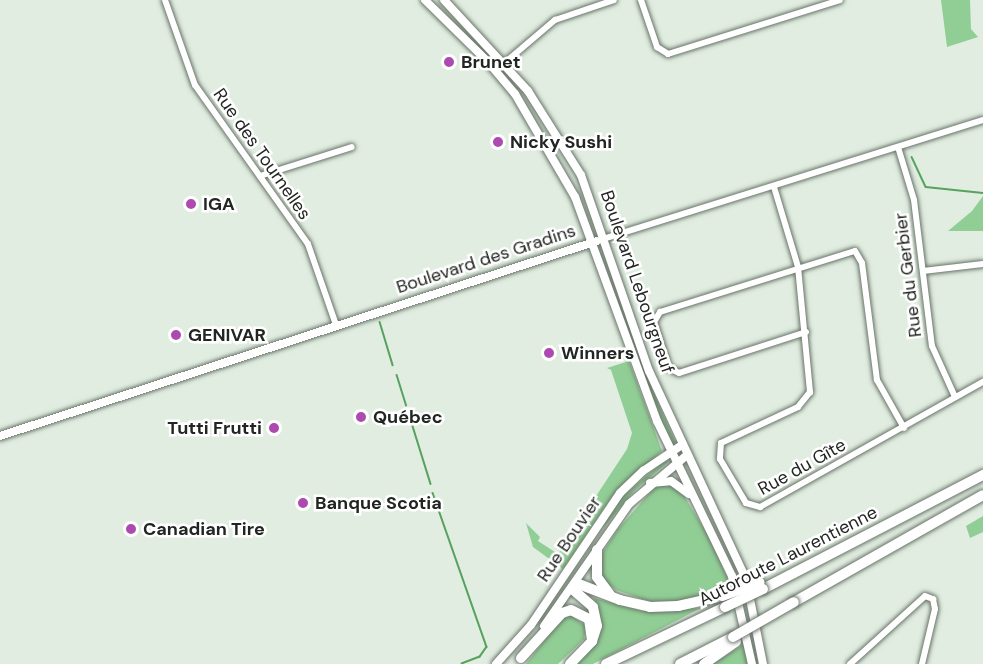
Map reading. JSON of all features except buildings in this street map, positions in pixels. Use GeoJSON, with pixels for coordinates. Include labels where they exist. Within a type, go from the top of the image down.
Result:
{"type":"FeatureCollection","features":[{"type":"Feature","properties":{"kind":"highway","name":"Autoroute Laurentienne"},"geometry":{"type":"LineString","coordinates":[[606,664],[725,607],[761,586],[800,569],[983,475]]}},
{"type":"Feature","properties":{"kind":"highway"},"geometry":{"type":"LineString","coordinates":[[704,664],[734,640],[791,603],[983,495]]}},
{"type":"Feature","properties":{"kind":"highway"},"geometry":{"type":"LineString","coordinates":[[597,550],[597,578],[612,597]]}},
{"type":"Feature","properties":{"kind":"highway"},"geometry":{"type":"LineString","coordinates":[[574,586],[650,607],[678,606],[761,586]]}},
{"type":"Feature","properties":{"kind":"highway"},"geometry":{"type":"LineString","coordinates":[[570,664],[592,641],[597,626],[593,607],[574,586]]}},
{"type":"Feature","properties":{"kind":"highway"},"geometry":{"type":"LineString","coordinates":[[517,661],[562,614],[571,610],[589,619],[592,641]]}},
{"type":"Feature","properties":{"kind":"highway"},"geometry":{"type":"LineString","coordinates":[[680,664],[734,640]]}},
{"type":"Feature","properties":{"kind":"main road","name":"Boulevard Lebourgneuf"},"geometry":{"type":"LineString","coordinates":[[426,0],[495,71],[540,132],[575,197],[634,363],[670,452],[732,576],[743,610],[752,664]]}},
{"type":"Feature","properties":{"kind":"main road","name":"Boulevard Lebourgneuf"},"geometry":{"type":"LineString","coordinates":[[444,0],[505,62],[545,114],[573,160],[603,239],[629,323],[682,445],[746,579],[760,639],[763,664]]}},
{"type":"Feature","properties":{"kind":"main road","name":"Boulevard des Gradins"},"geometry":{"type":"LineString","coordinates":[[0,436],[603,239]]}},
{"type":"Feature","properties":{"kind":"main road","name":"Rue Bouvier"},"geometry":{"type":"LineString","coordinates":[[496,664],[518,643],[620,493],[670,452],[682,445]]}},
{"type":"Feature","properties":{"kind":"main road","name":"Rue Bouvier"},"geometry":{"type":"LineString","coordinates":[[517,661],[574,586],[629,504],[649,483],[687,455]]}},
{"type":"Feature","properties":{"kind":"main road"},"geometry":{"type":"LineString","coordinates":[[649,483],[671,481],[694,499]]}},
{"type":"Feature","properties":{"kind":"main road"},"geometry":{"type":"LineString","coordinates":[[562,579],[574,586]]}},
{"type":"Feature","properties":{"kind":"street","name":"Rue des Tournelles"},"geometry":{"type":"LineString","coordinates":[[165,0],[195,85],[312,253],[336,325]]}},
{"type":"Feature","properties":{"kind":"street"},"geometry":{"type":"LineString","coordinates":[[495,71],[560,17],[614,0]]}},
{"type":"Feature","properties":{"kind":"street"},"geometry":{"type":"LineString","coordinates":[[641,0],[657,47],[668,54],[840,0]]}},
{"type":"Feature","properties":{"kind":"street","name":"Boulevard des Gradins"},"geometry":{"type":"LineString","coordinates":[[603,239],[983,120]]}},
{"type":"Feature","properties":{"kind":"street"},"geometry":{"type":"LineString","coordinates":[[260,176],[352,147]]}},
{"type":"Feature","properties":{"kind":"street","name":"Rue du Gerbier"},"geometry":{"type":"LineString","coordinates":[[898,147],[914,200],[935,360],[955,397]]}},
{"type":"Feature","properties":{"kind":"street","name":"Rue du Gîte"},"geometry":{"type":"LineString","coordinates":[[774,187],[798,267],[806,332],[809,397],[798,407],[724,439],[718,448],[720,459],[746,503],[760,507],[983,382]]}},
{"type":"Feature","properties":{"kind":"street"},"geometry":{"type":"LineString","coordinates":[[806,332],[679,374],[669,368],[654,322],[660,312],[850,250],[860,255],[877,380],[904,428]]}},
{"type":"Feature","properties":{"kind":"street"},"geometry":{"type":"LineString","coordinates":[[922,271],[983,264]]}},
{"type":"Feature","properties":{"kind":"street"},"geometry":{"type":"LineString","coordinates":[[850,664],[925,596],[933,599],[935,609],[922,664]]}},
{"type":"Feature","properties":{"kind":"green space"},"geometry":{"type":"Polygon","coordinates":[[[941,0],[970,0],[971,29],[978,37],[947,47],[941,0]]]}},
{"type":"Feature","properties":{"kind":"green space"},"geometry":{"type":"Polygon","coordinates":[[[983,196],[983,231],[948,231],[972,211],[983,196]]]}},
{"type":"Feature","properties":{"kind":"green space"},"geometry":{"type":"Polygon","coordinates":[[[636,354],[676,443],[672,445],[648,389],[636,354]]]}},
{"type":"Feature","properties":{"kind":"green space"},"geometry":{"type":"Polygon","coordinates":[[[629,361],[662,451],[613,495],[563,569],[533,547],[526,523],[540,537],[538,541],[558,554],[627,449],[632,433],[611,370],[607,368],[629,361]]]}},
{"type":"Feature","properties":{"kind":"green space"},"geometry":{"type":"Polygon","coordinates":[[[666,459],[668,462],[634,491],[603,528],[617,501],[666,459]]]}},
{"type":"Feature","properties":{"kind":"green space"},"geometry":{"type":"Polygon","coordinates":[[[669,484],[683,494],[709,537],[732,588],[687,601],[651,602],[616,590],[602,579],[599,558],[618,529],[655,487],[669,484]]]}},
{"type":"Feature","properties":{"kind":"green space"},"geometry":{"type":"Polygon","coordinates":[[[983,516],[983,532],[970,538],[966,526],[983,516]]]}},
{"type":"Feature","properties":{"kind":"green space"},"geometry":{"type":"Polygon","coordinates":[[[594,598],[642,611],[701,608],[593,664],[576,664],[598,639],[602,627],[594,598]]]}},
{"type":"Feature","properties":{"kind":"green space"},"geometry":{"type":"Polygon","coordinates":[[[570,615],[586,626],[584,639],[558,664],[526,664],[559,622],[570,615]]]}},
{"type":"Feature","properties":{"kind":"green space"},"geometry":{"type":"Polygon","coordinates":[[[746,643],[748,664],[712,664],[746,643]]]}},
{"type":"Feature","properties":{"kind":"waterway"},"geometry":{"type":"LineString","coordinates":[[912,157],[926,187],[983,193]]}},
{"type":"Feature","properties":{"kind":"waterway"},"geometry":{"type":"LineString","coordinates":[[380,322],[393,365]]}},
{"type":"Feature","properties":{"kind":"waterway"},"geometry":{"type":"LineString","coordinates":[[397,375],[431,484]]}},
{"type":"Feature","properties":{"kind":"waterway"},"geometry":{"type":"LineString","coordinates":[[433,493],[487,647],[480,657],[462,664]]}},
{"type":"Feature","properties":{"kind":"place","name":"Brunet"},"geometry":{"type":"Point","coordinates":[449,62]}},
{"type":"Feature","properties":{"kind":"place","name":"Nicky Sushi"},"geometry":{"type":"Point","coordinates":[498,142]}},
{"type":"Feature","properties":{"kind":"place","name":"IGA"},"geometry":{"type":"Point","coordinates":[191,204]}},
{"type":"Feature","properties":{"kind":"place","name":"GENIVAR"},"geometry":{"type":"Point","coordinates":[176,335]}},
{"type":"Feature","properties":{"kind":"place","name":"Winners"},"geometry":{"type":"Point","coordinates":[549,353]}},
{"type":"Feature","properties":{"kind":"place","name":"Québec"},"geometry":{"type":"Point","coordinates":[361,417]}},
{"type":"Feature","properties":{"kind":"place","name":"Tutti Frutti"},"geometry":{"type":"Point","coordinates":[274,428]}},
{"type":"Feature","properties":{"kind":"place","name":"Banque Scotia"},"geometry":{"type":"Point","coordinates":[303,503]}},
{"type":"Feature","properties":{"kind":"place","name":"Canadian Tire"},"geometry":{"type":"Point","coordinates":[131,529]}}]}
